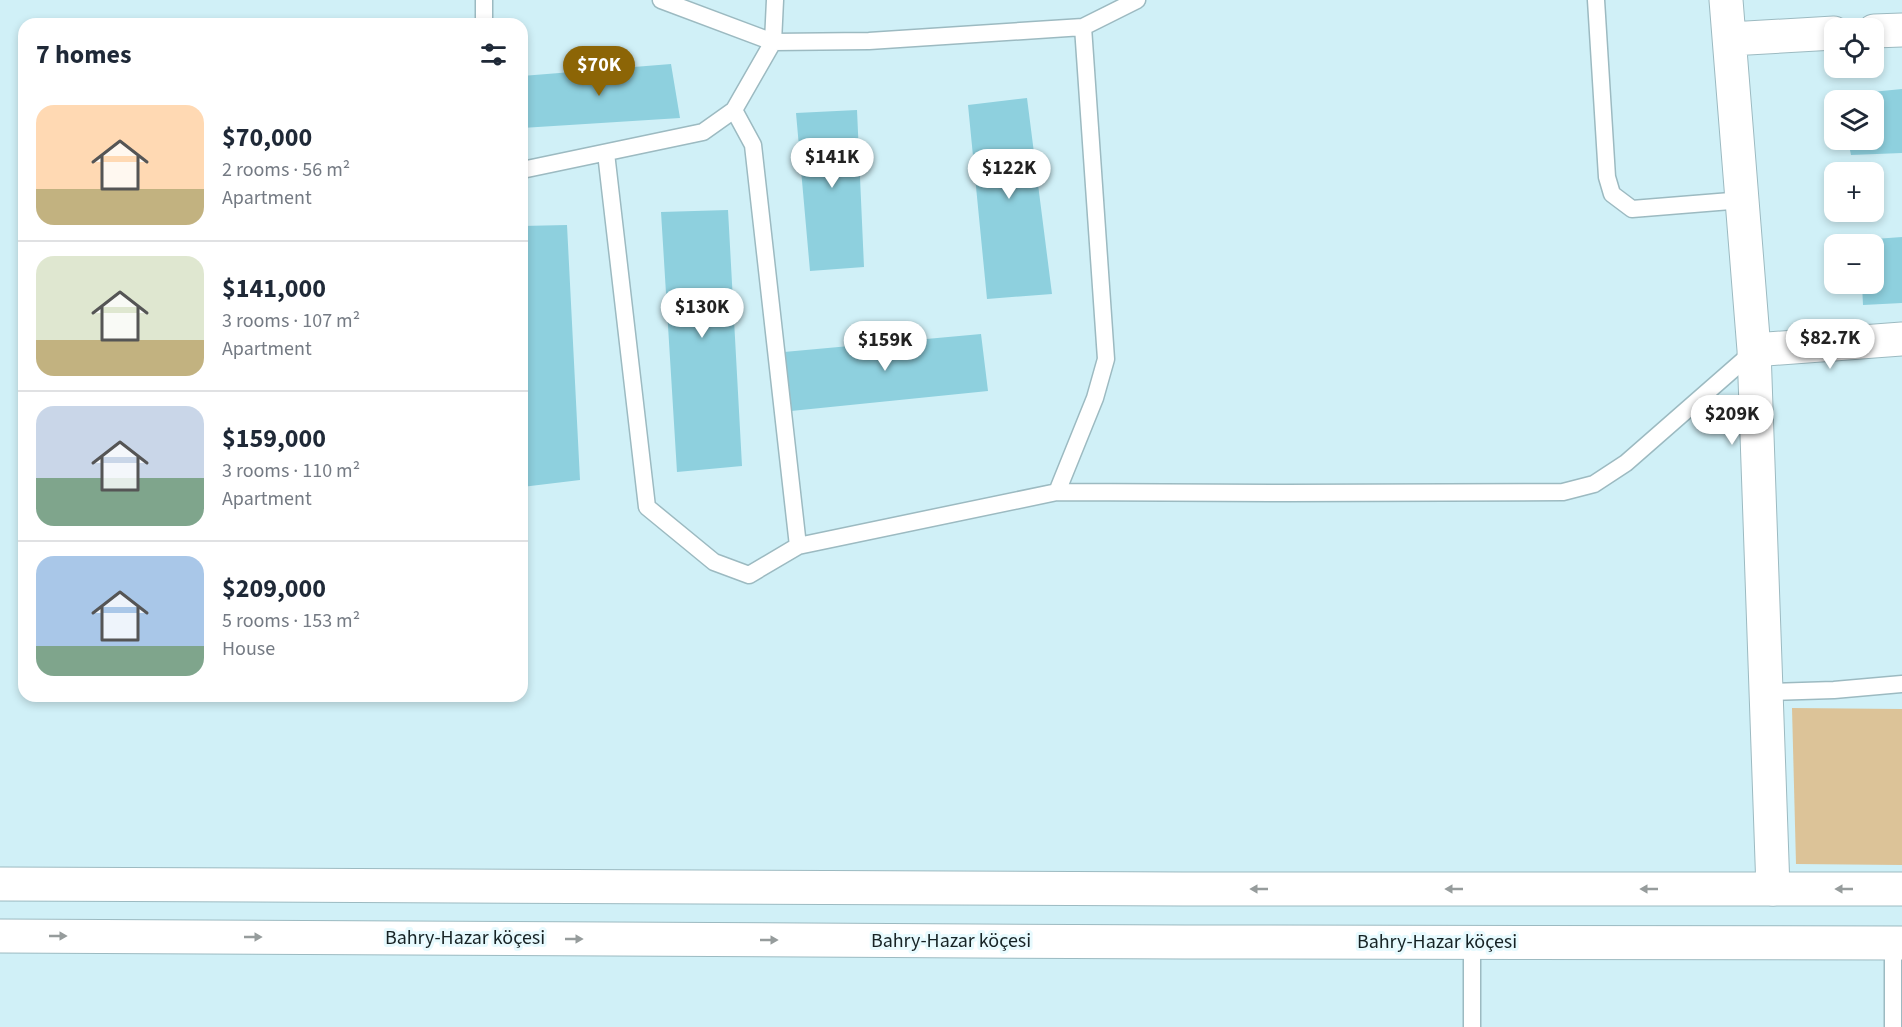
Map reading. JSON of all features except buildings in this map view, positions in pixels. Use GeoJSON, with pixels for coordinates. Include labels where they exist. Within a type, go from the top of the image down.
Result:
{"type":"FeatureCollection","features":[{"type":"Feature","properties":{"kind":"main road"},"geometry":{"type":"LineString","coordinates":[[1726,0],[1754,350],[1773,889]]}},
{"type":"Feature","properties":{"kind":"main road"},"geometry":{"type":"LineString","coordinates":[[1884,31],[1902,30]]}},
{"type":"Feature","properties":{"kind":"main road"},"geometry":{"type":"LineString","coordinates":[[1730,39],[1824,34]]}},
{"type":"Feature","properties":{"kind":"main road"},"geometry":{"type":"LineString","coordinates":[[1754,350],[1902,339]]}},
{"type":"Feature","properties":{"kind":"main road"},"geometry":{"type":"LineString","coordinates":[[0,884],[1183,889],[1902,889]]}},
{"type":"Feature","properties":{"kind":"main road"},"geometry":{"type":"LineString","coordinates":[[1183,889],[1185,942]]}},
{"type":"Feature","properties":{"kind":"main road","name":"Bahry-Hazar köçesi"},"geometry":{"type":"LineString","coordinates":[[0,936],[1898,943]]}},
{"type":"Feature","properties":{"kind":"lane"},"geometry":{"type":"LineString","coordinates":[[484,0],[484,18]]}},
{"type":"Feature","properties":{"kind":"lane"},"geometry":{"type":"LineString","coordinates":[[661,0],[773,42],[869,41],[1083,27],[1137,0]]}},
{"type":"Feature","properties":{"kind":"lane"},"geometry":{"type":"LineString","coordinates":[[528,169],[703,132],[734,110],[773,42],[775,0]]}},
{"type":"Feature","properties":{"kind":"lane"},"geometry":{"type":"LineString","coordinates":[[1596,0],[1607,177],[1612,194],[1632,209],[1743,200]]}},
{"type":"Feature","properties":{"kind":"lane"},"geometry":{"type":"LineString","coordinates":[[1057,492],[1095,398],[1106,359],[1083,27]]}},
{"type":"Feature","properties":{"kind":"lane"},"geometry":{"type":"LineString","coordinates":[[734,110],[753,145],[798,546]]}},
{"type":"Feature","properties":{"kind":"lane"},"geometry":{"type":"LineString","coordinates":[[606,153],[647,507],[714,562],[749,575],[798,546],[1057,492],[1286,494],[1563,492],[1594,484],[1626,464],[1754,350]]}},
{"type":"Feature","properties":{"kind":"lane"},"geometry":{"type":"LineString","coordinates":[[1766,692],[1834,690],[1902,684]]}},
{"type":"Feature","properties":{"kind":"lane"},"geometry":{"type":"LineString","coordinates":[[1472,942],[1472,1027]]}},
{"type":"Feature","properties":{"kind":"lane"},"geometry":{"type":"LineString","coordinates":[[1893,1027],[1898,943]]}},
{"type":"Feature","properties":{"kind":"shaded area"},"geometry":{"type":"Polygon","coordinates":[[[1792,708],[1902,709],[1902,865],[1796,864],[1792,708]]]}}]}
